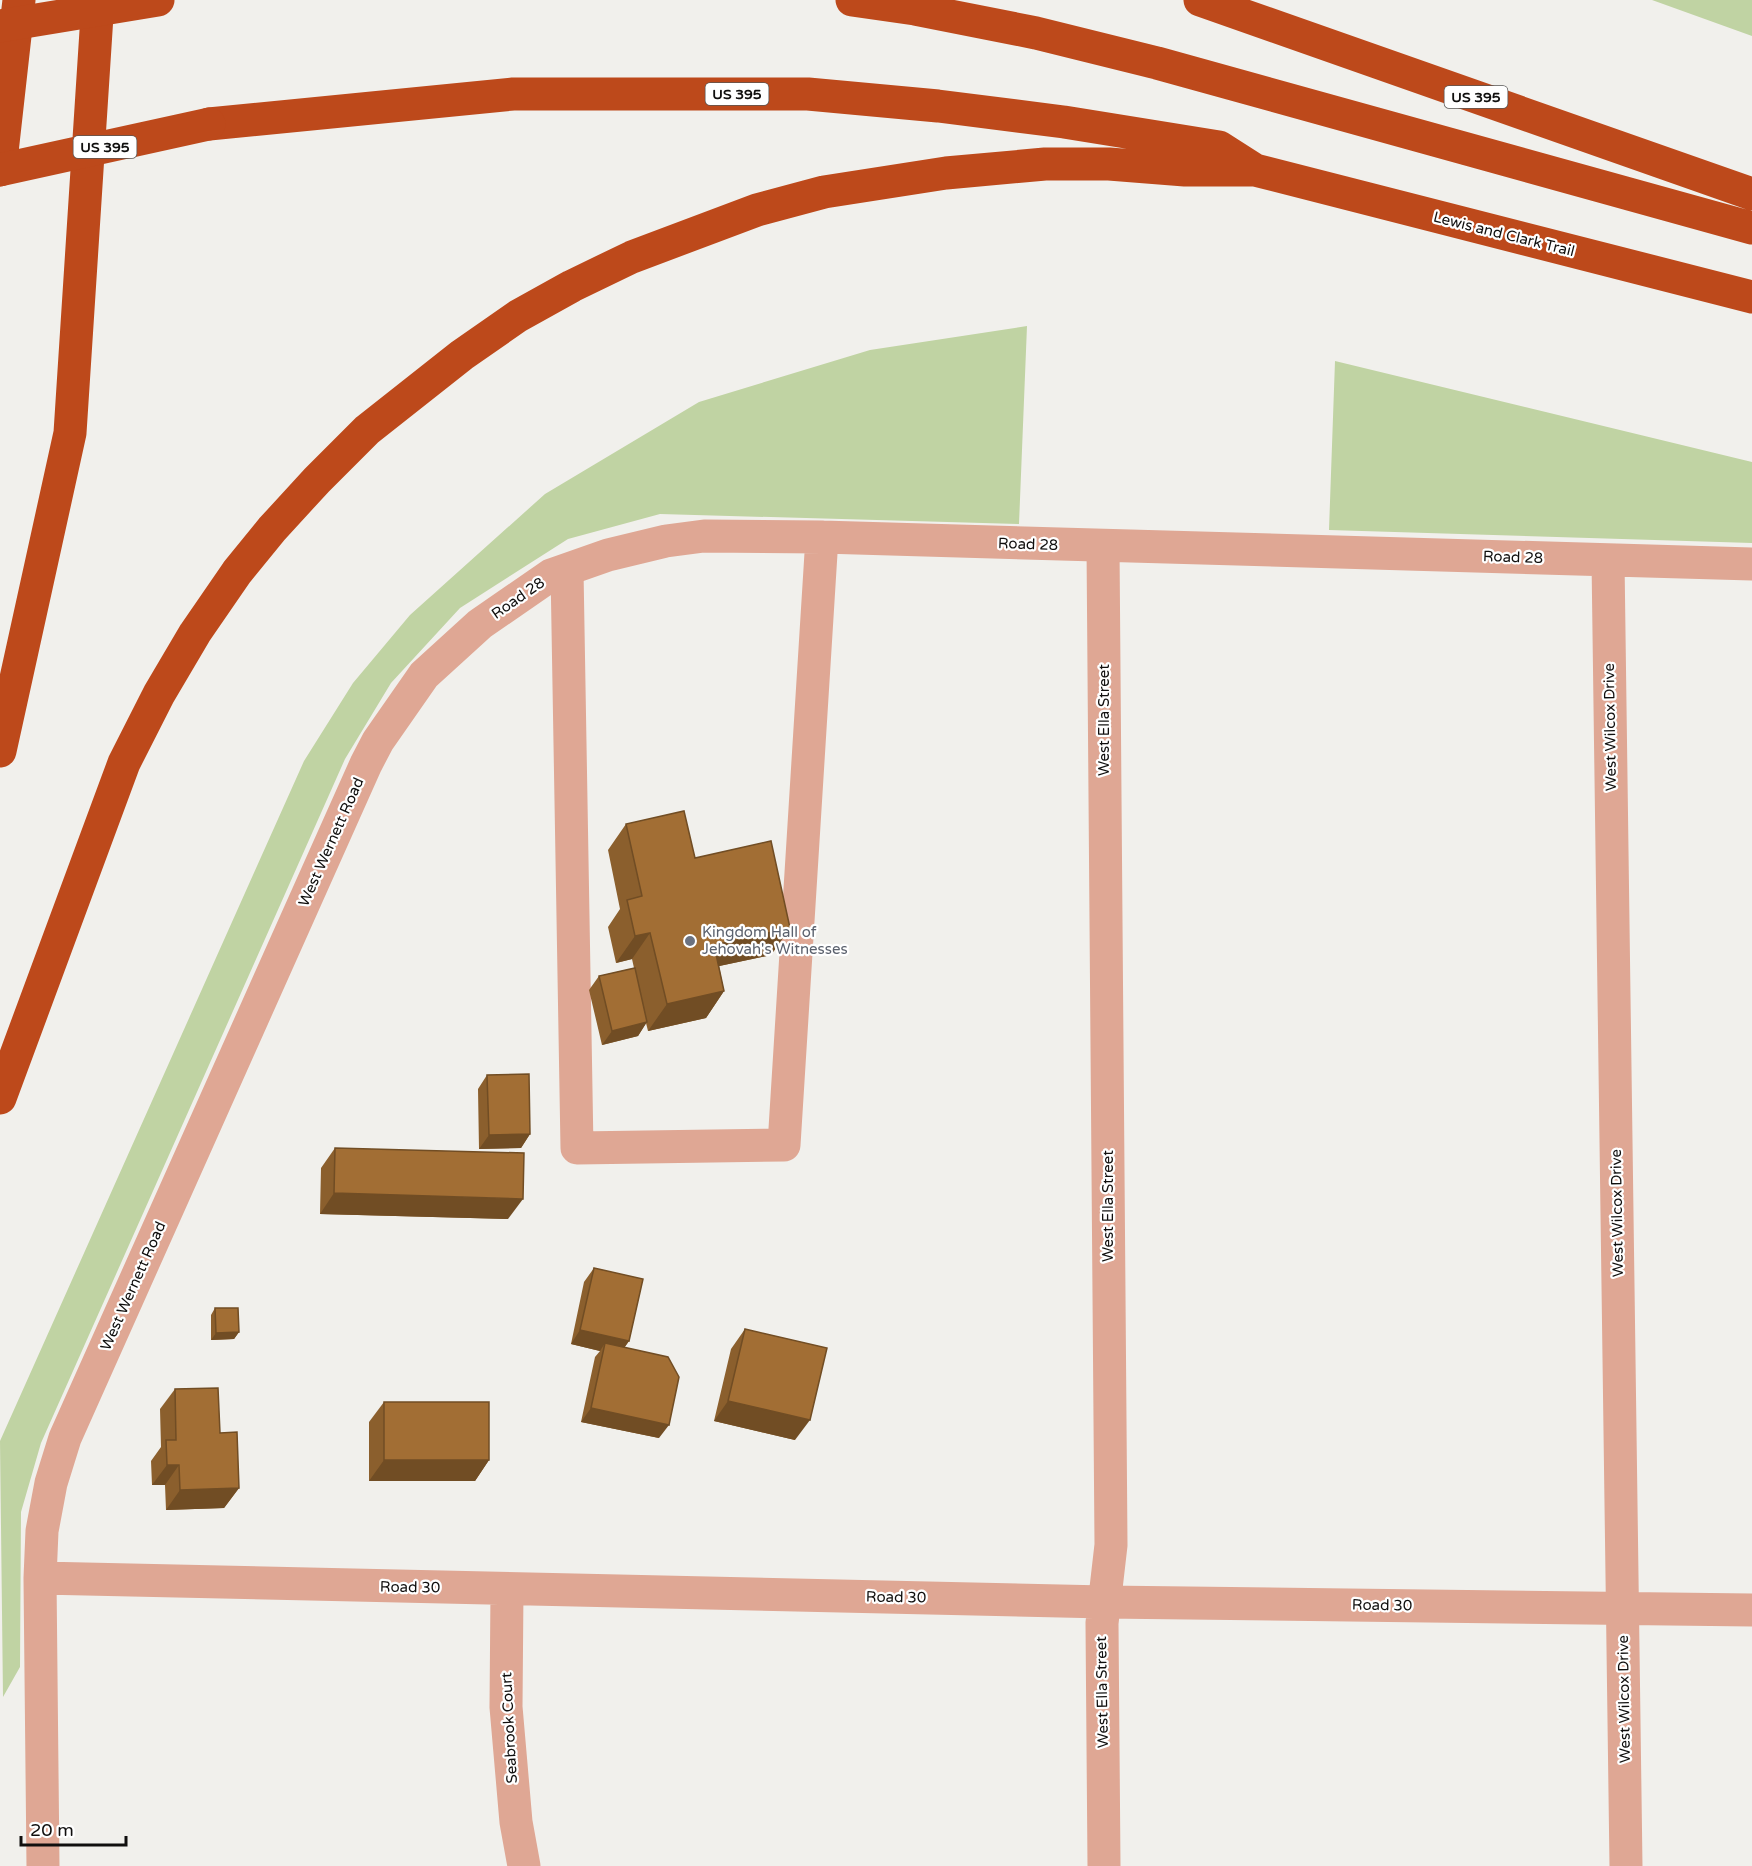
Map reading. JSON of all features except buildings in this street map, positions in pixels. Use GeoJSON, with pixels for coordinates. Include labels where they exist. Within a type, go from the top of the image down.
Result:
{"type":"FeatureCollection","features":[{"type":"Feature","properties":{"kind":"highway"},"geometry":{"type":"LineString","coordinates":[[0,170],[19,0]]}},
{"type":"Feature","properties":{"kind":"highway"},"geometry":{"type":"LineString","coordinates":[[0,751],[70,433],[98,0]]}},
{"type":"Feature","properties":{"kind":"highway"},"geometry":{"type":"LineString","coordinates":[[0,26],[158,0]]}},
{"type":"Feature","properties":{"kind":"highway"},"geometry":{"type":"LineString","coordinates":[[852,0],[915,9],[1036,33],[1157,63],[1752,228]]}},
{"type":"Feature","properties":{"kind":"highway","name":"US 395"},"geometry":{"type":"LineString","coordinates":[[1200,0],[1752,194]]}},
{"type":"Feature","properties":{"kind":"highway","name":"US 395"},"geometry":{"type":"LineString","coordinates":[[0,170],[209,124],[513,94],[808,94],[938,106],[1064,122],[1219,147],[1255,170]]}},
{"type":"Feature","properties":{"kind":"highway"},"geometry":{"type":"LineString","coordinates":[[0,1098],[124,763],[159,694],[195,633],[237,572],[272,529],[317,480],[367,430],[462,355],[518,316],[572,286],[632,257],[757,210],[824,192],[946,173],[1045,164],[1109,164],[1185,170],[1255,170]]}},
{"type":"Feature","properties":{"kind":"highway","name":"Lewis and Clark Trail"},"geometry":{"type":"LineString","coordinates":[[1255,170],[1752,297]]}},
{"type":"Feature","properties":{"kind":"street","name":"Road 28"},"geometry":{"type":"LineString","coordinates":[[378,741],[432,667],[480,624],[551,575],[608,555],[666,541],[704,536],[822,537],[1752,564]]}},
{"type":"Feature","properties":{"kind":"street"},"geometry":{"type":"LineString","coordinates":[[567,570],[577,1148],[784,1145],[822,537]]}},
{"type":"Feature","properties":{"kind":"street","name":"West Ella Street"},"geometry":{"type":"LineString","coordinates":[[1103,546],[1111,1545],[1102,1623],[1104,1866]]}},
{"type":"Feature","properties":{"kind":"street","name":"West Wilcox Drive"},"geometry":{"type":"LineString","coordinates":[[1608,560],[1626,1866]]}},
{"type":"Feature","properties":{"kind":"street","name":"West Wernett Road"},"geometry":{"type":"LineString","coordinates":[[44,1866],[40,1578],[42,1531],[51,1484],[65,1438],[378,741]]}},
{"type":"Feature","properties":{"kind":"street","name":"Road 30"},"geometry":{"type":"LineString","coordinates":[[40,1578],[1105,1602],[1752,1610]]}},
{"type":"Feature","properties":{"kind":"street","name":"Seabrook Court"},"geometry":{"type":"LineString","coordinates":[[507,1590],[506,1707],[516,1822],[524,1866]]}},
{"type":"Feature","properties":{"kind":"green space"},"geometry":{"type":"Polygon","coordinates":[[[1652,0],[1752,0],[1752,36],[1652,0]]]}},
{"type":"Feature","properties":{"kind":"green space"},"geometry":{"type":"Polygon","coordinates":[[[1027,326],[1019,524],[660,514],[568,539],[460,608],[391,683],[345,759],[41,1443],[21,1512],[20,1667],[3,1697],[0,1441],[304,761],[353,683],[410,615],[545,494],[699,402],[870,350],[1027,326]]]}},
{"type":"Feature","properties":{"kind":"green space"},"geometry":{"type":"Polygon","coordinates":[[[1335,361],[1752,462],[1752,543],[1329,530],[1335,361]]]}},
{"type":"Feature","properties":{"kind":"place","name":"Kingdom Hall of Jehovah's Witnesses"},"geometry":{"type":"Point","coordinates":[690,941]}}]}
